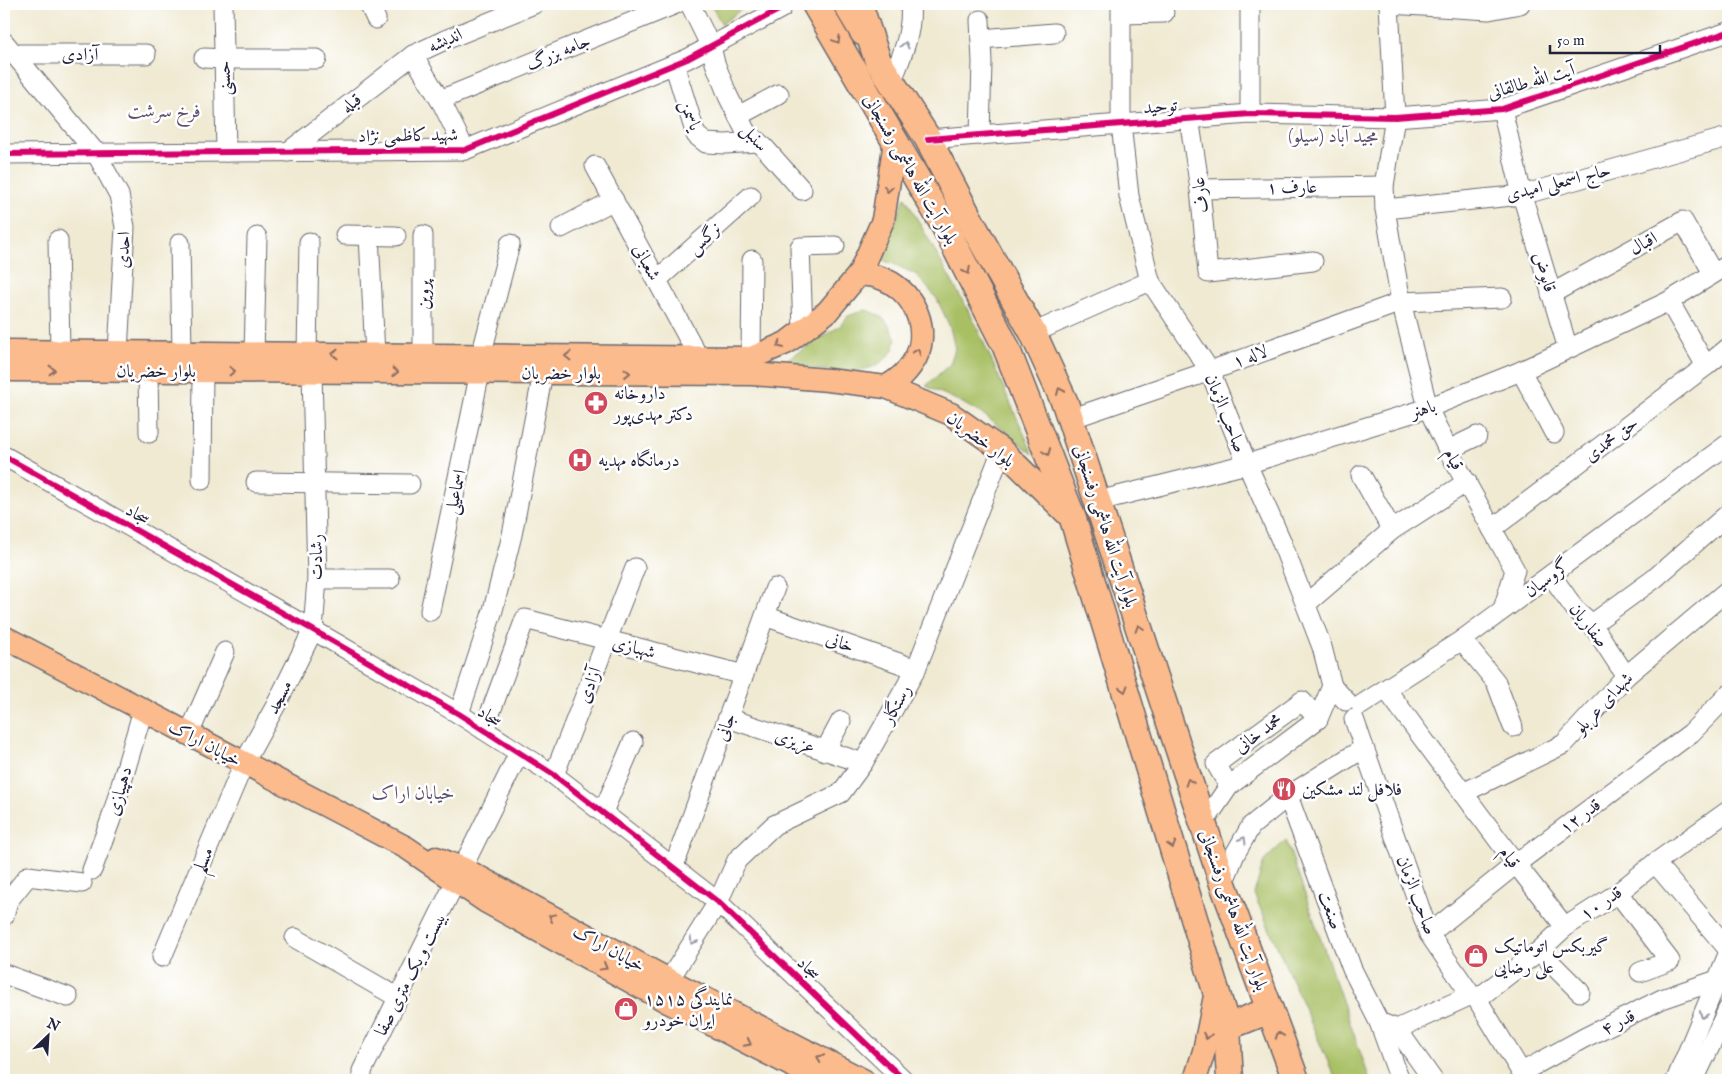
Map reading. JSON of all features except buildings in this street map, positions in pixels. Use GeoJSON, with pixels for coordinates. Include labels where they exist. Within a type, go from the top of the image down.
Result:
{"type":"FeatureCollection","features":[{"type":"Feature","properties":{"kind":"highway","name":"بلوار آیت الله هاشمی رفسنجانی"},"geometry":{"type":"LineString","coordinates":[[816,4],[945,227],[1006,347],[1073,519],[1228,1027],[1230,1080]]}},
{"type":"Feature","properties":{"kind":"highway"},"geometry":{"type":"LineString","coordinates":[[859,4],[878,61]]}},
{"type":"Feature","properties":{"kind":"highway","name":"بلوار آیت الله هاشمی رفسنجانی"},"geometry":{"type":"LineString","coordinates":[[878,61],[928,139],[969,218],[1033,333],[1065,403],[1222,884],[1296,1080]]}},
{"type":"Feature","properties":{"kind":"highway"},"geometry":{"type":"LineString","coordinates":[[1228,1027],[1270,1010]]}},
{"type":"Feature","properties":{"kind":"main road","name":"بلوار آیت الله هاشمی رفسنجانی"},"geometry":{"type":"LineString","coordinates":[[844,4],[878,61]]}},
{"type":"Feature","properties":{"kind":"main road","name":"بلوار خضریان"},"geometry":{"type":"LineString","coordinates":[[4,351],[254,354],[310,363],[480,364],[751,358],[786,343],[827,312],[859,274],[883,220],[895,141]]}},
{"type":"Feature","properties":{"kind":"main road"},"geometry":{"type":"LineString","coordinates":[[859,274],[877,276],[894,283],[908,295],[917,311],[921,329],[920,347],[913,364],[901,377],[886,387]]}},
{"type":"Feature","properties":{"kind":"main road","name":"بلوار خضریان"},"geometry":{"type":"LineString","coordinates":[[4,370],[203,371],[310,363],[374,355],[423,355],[543,373],[752,374],[886,387],[951,414],[1002,450],[1073,519]]}},
{"type":"Feature","properties":{"kind":"main road","name":"خیابان اراک"},"geometry":{"type":"LineString","coordinates":[[4,637],[459,875],[863,1080]]}},
{"type":"Feature","properties":{"kind":"main road","name":"خیابان اراک"},"geometry":{"type":"LineString","coordinates":[[459,875],[484,901],[670,1003],[820,1080]]}},
{"type":"Feature","properties":{"kind":"main road"},"geometry":{"type":"LineString","coordinates":[[1195,1080],[1204,1052],[1216,991]]}},
{"type":"Feature","properties":{"kind":"street","name":"حسنی"},"geometry":{"type":"LineString","coordinates":[[223,4],[226,152]]}},
{"type":"Feature","properties":{"kind":"street","name":"اندیشه"},"geometry":{"type":"LineString","coordinates":[[413,55],[444,40],[534,4]]}},
{"type":"Feature","properties":{"kind":"street","name":"جامه بزرگ"},"geometry":{"type":"LineString","coordinates":[[440,100],[676,4]]}},
{"type":"Feature","properties":{"kind":"street","name":"سنبل"},"geometry":{"type":"LineString","coordinates":[[690,4],[711,47],[728,96],[746,132],[758,142],[802,190]]}},
{"type":"Feature","properties":{"kind":"street"},"geometry":{"type":"LineString","coordinates":[[891,83],[905,47],[911,13],[910,4]]}},
{"type":"Feature","properties":{"kind":"street"},"geometry":{"type":"LineString","coordinates":[[1250,4],[1250,114]]}},
{"type":"Feature","properties":{"kind":"street"},"geometry":{"type":"LineString","coordinates":[[1502,298],[1401,302],[1385,209],[1384,186],[1395,117],[1389,4],[1490,10],[1520,4]]}},
{"type":"Feature","properties":{"kind":"street","name":"شهید کاظمی نژاد"},"geometry":{"type":"LineString","coordinates":[[4,154],[465,150],[674,64],[711,47],[782,8]]}},
{"type":"Feature","properties":{"kind":"street"},"geometry":{"type":"LineString","coordinates":[[1122,9],[1164,13]]}},
{"type":"Feature","properties":{"kind":"street","name":"صاحب الزمان"},"geometry":{"type":"LineString","coordinates":[[1122,9],[1121,124],[1129,196],[1150,281],[1210,371],[1246,464],[1280,538],[1306,604],[1322,648],[1332,686],[1354,708],[1364,748],[1429,934],[1474,997],[1524,1076]]}},
{"type":"Feature","properties":{"kind":"street"},"geometry":{"type":"LineString","coordinates":[[980,20],[982,62],[980,135]]}},
{"type":"Feature","properties":{"kind":"street","name":"آیت الله طالقانی"},"geometry":{"type":"LineString","coordinates":[[1395,117],[1502,109],[1728,32]]}},
{"type":"Feature","properties":{"kind":"street"},"geometry":{"type":"LineString","coordinates":[[981,39],[1054,34]]}},
{"type":"Feature","properties":{"kind":"street","name":"آزادی"},"geometry":{"type":"LineString","coordinates":[[8,48],[146,54]]}},
{"type":"Feature","properties":{"kind":"street","name":"آزادی"},"geometry":{"type":"LineString","coordinates":[[8,48],[96,153]]}},
{"type":"Feature","properties":{"kind":"street"},"geometry":{"type":"LineString","coordinates":[[413,55],[440,100],[465,150]]}},
{"type":"Feature","properties":{"kind":"street","name":"قبله"},"geometry":{"type":"LineString","coordinates":[[288,152],[413,55]]}},
{"type":"Feature","properties":{"kind":"street"},"geometry":{"type":"LineString","coordinates":[[204,58],[224,60],[317,59]]}},
{"type":"Feature","properties":{"kind":"street","name":"یاسمن"},"geometry":{"type":"LineString","coordinates":[[674,64],[696,135],[706,143],[758,142]]}},
{"type":"Feature","properties":{"kind":"street"},"geometry":{"type":"LineString","coordinates":[[738,116],[779,94]]}},
{"type":"Feature","properties":{"kind":"street"},"geometry":{"type":"LineString","coordinates":[[1502,109],[1522,195]]}},
{"type":"Feature","properties":{"kind":"street","name":"توحید"},"geometry":{"type":"LineString","coordinates":[[928,139],[1250,114],[1395,117]]}},
{"type":"Feature","properties":{"kind":"street","name":"عارف"},"geometry":{"type":"LineString","coordinates":[[1189,118],[1200,189],[1208,273],[1313,261]]}},
{"type":"Feature","properties":{"kind":"street","name":"حاج اسمعلی امیدی"},"geometry":{"type":"LineString","coordinates":[[1385,209],[1522,195],[1728,137]]}},
{"type":"Feature","properties":{"kind":"street","name":"احدی"},"geometry":{"type":"LineString","coordinates":[[96,153],[119,195],[125,227],[118,352]]}},
{"type":"Feature","properties":{"kind":"street","name":"شعبانی"},"geometry":{"type":"LineString","coordinates":[[595,166],[699,358]]}},
{"type":"Feature","properties":{"kind":"street","name":"عارف ۱"},"geometry":{"type":"LineString","coordinates":[[1200,189],[1384,186]]}},
{"type":"Feature","properties":{"kind":"street","name":"قابوض"},"geometry":{"type":"LineString","coordinates":[[1522,195],[1568,349]]}},
{"type":"Feature","properties":{"kind":"street","name":"نرگس"},"geometry":{"type":"LineString","coordinates":[[657,280],[751,196]]}},
{"type":"Feature","properties":{"kind":"street"},"geometry":{"type":"LineString","coordinates":[[561,228],[614,200]]}},
{"type":"Feature","properties":{"kind":"street","name":"اقبال"},"geometry":{"type":"LineString","coordinates":[[1551,294],[1682,221],[1720,269]]}},
{"type":"Feature","properties":{"kind":"street"},"geometry":{"type":"LineString","coordinates":[[345,235],[396,236]]}},
{"type":"Feature","properties":{"kind":"street"},"geometry":{"type":"LineString","coordinates":[[369,235],[374,355]]}},
{"type":"Feature","properties":{"kind":"street","name":"پروین"},"geometry":{"type":"LineString","coordinates":[[423,235],[423,355]]}},
{"type":"Feature","properties":{"kind":"street"},"geometry":{"type":"LineString","coordinates":[[254,354],[257,237]]}},
{"type":"Feature","properties":{"kind":"street"},"geometry":{"type":"LineString","coordinates":[[58,240],[60,352]]}},
{"type":"Feature","properties":{"kind":"street","name":"رشادت"},"geometry":{"type":"LineString","coordinates":[[309,242],[310,363],[317,579],[313,630]]}},
{"type":"Feature","properties":{"kind":"street"},"geometry":{"type":"LineString","coordinates":[[180,243],[182,353]]}},
{"type":"Feature","properties":{"kind":"street","name":"اسماعیلی"},"geometry":{"type":"LineString","coordinates":[[430,611],[480,364],[510,244]]}},
{"type":"Feature","properties":{"kind":"street"},"geometry":{"type":"LineString","coordinates":[[803,330],[800,247],[835,246]]}},
{"type":"Feature","properties":{"kind":"street"},"geometry":{"type":"LineString","coordinates":[[751,358],[752,260]]}},
{"type":"Feature","properties":{"kind":"street","name":"باهنر"},"geometry":{"type":"LineString","coordinates":[[1098,501],[1246,464],[1428,408],[1521,371],[1669,301],[1720,269]]}},
{"type":"Feature","properties":{"kind":"street"},"geometry":{"type":"LineString","coordinates":[[1033,333],[1150,281]]}},
{"type":"Feature","properties":{"kind":"street"},"geometry":{"type":"LineString","coordinates":[[1669,301],[1706,366]]}},
{"type":"Feature","properties":{"kind":"street","name":"لاله ۱"},"geometry":{"type":"LineString","coordinates":[[1070,419],[1401,302]]}},
{"type":"Feature","properties":{"kind":"street","name":"قیام"},"geometry":{"type":"LineString","coordinates":[[1401,302],[1428,408],[1448,450],[1515,570],[1503,609]]}},
{"type":"Feature","properties":{"kind":"street","name":"حق محمدی"},"geometry":{"type":"LineString","coordinates":[[1492,528],[1728,348]]}},
{"type":"Feature","properties":{"kind":"street"},"geometry":{"type":"LineString","coordinates":[[148,370],[149,433]]}},
{"type":"Feature","properties":{"kind":"street"},"geometry":{"type":"LineString","coordinates":[[202,480],[203,371]]}},
{"type":"Feature","properties":{"kind":"street"},"geometry":{"type":"LineString","coordinates":[[1521,371],[1554,432]]}},
{"type":"Feature","properties":{"kind":"street","name":"سجاد"},"geometry":{"type":"LineString","coordinates":[[458,714],[492,610],[512,535],[543,373]]}},
{"type":"Feature","properties":{"kind":"street"},"geometry":{"type":"LineString","coordinates":[[1448,450],[1477,436]]}},
{"type":"Feature","properties":{"kind":"street","name":"گروسیان"},"geometry":{"type":"LineString","coordinates":[[1354,708],[1462,640],[1728,444]]}},
{"type":"Feature","properties":{"kind":"street","name":"رستگار"},"geometry":{"type":"LineString","coordinates":[[669,980],[718,902],[737,860],[774,826],[841,793],[863,764],[916,669],[1002,450]]}},
{"type":"Feature","properties":{"kind":"street","name":"سجاد"},"geometry":{"type":"LineString","coordinates":[[4,456],[458,714],[554,775],[674,866],[718,902],[904,1080]]}},
{"type":"Feature","properties":{"kind":"street"},"geometry":{"type":"LineString","coordinates":[[1361,475],[1392,530]]}},
{"type":"Feature","properties":{"kind":"street"},"geometry":{"type":"LineString","coordinates":[[256,482],[410,484]]}},
{"type":"Feature","properties":{"kind":"street"},"geometry":{"type":"LineString","coordinates":[[1306,604],[1392,530],[1467,482]]}},
{"type":"Feature","properties":{"kind":"street"},"geometry":{"type":"LineString","coordinates":[[1592,624],[1654,579],[1728,514]]}},
{"type":"Feature","properties":{"kind":"street","name":"آزادی"},"geometry":{"type":"LineString","coordinates":[[554,775],[635,568]]}},
{"type":"Feature","properties":{"kind":"street","name":"صفاریان"},"geometry":{"type":"LineString","coordinates":[[1551,576],[1575,609],[1592,624],[1626,676]]}},
{"type":"Feature","properties":{"kind":"street"},"geometry":{"type":"LineString","coordinates":[[317,579],[390,579]]}},
{"type":"Feature","properties":{"kind":"street","name":"جانی"},"geometry":{"type":"LineString","coordinates":[[674,866],[775,588]]}},
{"type":"Feature","properties":{"kind":"street","name":"شهدای عربلو"},"geometry":{"type":"LineString","coordinates":[[1463,793],[1564,744],[1626,676],[1728,590]]}},
{"type":"Feature","properties":{"kind":"street","name":"خانی"},"geometry":{"type":"LineString","coordinates":[[765,616],[916,669]]}},
{"type":"Feature","properties":{"kind":"street","name":"شهبازی"},"geometry":{"type":"LineString","coordinates":[[484,730],[525,619],[744,675]]}},
{"type":"Feature","properties":{"kind":"street","name":"مسجد"},"geometry":{"type":"LineString","coordinates":[[244,763],[276,705],[313,630]]}},
{"type":"Feature","properties":{"kind":"street"},"geometry":{"type":"LineString","coordinates":[[1462,640],[1496,682],[1513,728]]}},
{"type":"Feature","properties":{"kind":"street"},"geometry":{"type":"LineString","coordinates":[[189,734],[224,652]]}},
{"type":"Feature","properties":{"kind":"street"},"geometry":{"type":"LineString","coordinates":[[1318,719],[1332,686]]}},
{"type":"Feature","properties":{"kind":"street","name":"قیام"},"geometry":{"type":"LineString","coordinates":[[1386,689],[1565,927]]}},
{"type":"Feature","properties":{"kind":"street","name":"قدر ۱۲"},"geometry":{"type":"LineString","coordinates":[[1429,934],[1516,864],[1691,733],[1728,694]]}},
{"type":"Feature","properties":{"kind":"street","name":"محمد خانی"},"geometry":{"type":"LineString","coordinates":[[1203,824],[1229,786],[1318,719],[1302,701],[1216,764],[1229,786]]}},
{"type":"Feature","properties":{"kind":"street","name":"دهپیازی"},"geometry":{"type":"LineString","coordinates":[[4,916],[8,901],[28,876],[87,877],[111,819],[143,710]]}},
{"type":"Feature","properties":{"kind":"street","name":"عزیزی"},"geometry":{"type":"LineString","coordinates":[[728,718],[863,764]]}},
{"type":"Feature","properties":{"kind":"street"},"geometry":{"type":"LineString","coordinates":[[825,751],[841,721]]}},
{"type":"Feature","properties":{"kind":"street"},"geometry":{"type":"LineString","coordinates":[[603,812],[633,742]]}},
{"type":"Feature","properties":{"kind":"street"},"geometry":{"type":"LineString","coordinates":[[1222,884],[1234,854],[1251,826],[1288,796],[1364,748]]}},
{"type":"Feature","properties":{"kind":"street","name":"بیست و یک متری صفا"},"geometry":{"type":"LineString","coordinates":[[362,1080],[362,1071],[397,997],[519,753]]}},
{"type":"Feature","properties":{"kind":"street","name":"مسلم"},"geometry":{"type":"LineString","coordinates":[[162,957],[244,763]]}},
{"type":"Feature","properties":{"kind":"street","name":"صنعت"},"geometry":{"type":"LineString","coordinates":[[1288,796],[1352,969],[1379,1022],[1400,1080]]}},
{"type":"Feature","properties":{"kind":"street","name":"قدر ۱۰"},"geometry":{"type":"LineString","coordinates":[[1397,1029],[1474,997],[1539,951],[1565,927],[1618,893],[1655,863],[1728,811]]}},
{"type":"Feature","properties":{"kind":"street"},"geometry":{"type":"LineString","coordinates":[[1655,863],[1728,949]]}},
{"type":"Feature","properties":{"kind":"street"},"geometry":{"type":"LineString","coordinates":[[1618,893],[1670,961],[1640,972]]}},
{"type":"Feature","properties":{"kind":"street"},"geometry":{"type":"LineString","coordinates":[[294,938],[397,997]]}},
{"type":"Feature","properties":{"kind":"street"},"geometry":{"type":"LineString","coordinates":[[1539,951],[1580,992]]}},
{"type":"Feature","properties":{"kind":"street"},"geometry":{"type":"LineString","coordinates":[[1676,1080],[1728,954]]}},
{"type":"Feature","properties":{"kind":"street"},"geometry":{"type":"LineString","coordinates":[[4,974],[68,997]]}},
{"type":"Feature","properties":{"kind":"street","name":"قدر ۴"},"geometry":{"type":"LineString","coordinates":[[1524,1076],[1584,1038],[1662,999],[1717,980]]}},
{"type":"Feature","properties":{"kind":"street"},"geometry":{"type":"LineString","coordinates":[[1694,1080],[1728,1009]]}},
{"type":"Feature","properties":{"kind":"street"},"geometry":{"type":"LineString","coordinates":[[1379,1022],[1397,1029],[1433,1080]]}},
{"type":"Feature","properties":{"kind":"green space"},"geometry":{"type":"Polygon","coordinates":[[[710,4],[748,4],[722,24],[710,4]]]}},
{"type":"Feature","properties":{"kind":"green space"},"geometry":{"type":"Polygon","coordinates":[[[905,197],[975,323],[1033,454],[987,417],[961,402],[926,386],[950,364],[955,349],[950,327],[937,299],[917,275],[881,260],[905,197]]]}},
{"type":"Feature","properties":{"kind":"green space"},"geometry":{"type":"Polygon","coordinates":[[[865,310],[881,317],[896,339],[893,350],[883,361],[871,368],[841,372],[781,363],[840,326],[848,316],[865,310]]]}},
{"type":"Feature","properties":{"kind":"green space"},"geometry":{"type":"Polygon","coordinates":[[[1286,840],[1370,1080],[1336,1080],[1254,894],[1264,861],[1286,840]]]}},
{"type":"Feature","properties":{"kind":"cycle path"},"geometry":{"type":"LineString","coordinates":[[4,154],[465,150],[687,59],[782,8]]}},
{"type":"Feature","properties":{"kind":"cycle path"},"geometry":{"type":"LineString","coordinates":[[928,139],[1250,114],[1395,117],[1502,109],[1728,32]]}},
{"type":"Feature","properties":{"kind":"cycle path"},"geometry":{"type":"LineString","coordinates":[[4,456],[459,714],[554,775],[718,902],[904,1080]]}},
{"type":"Feature","properties":{"kind":"place","name":"داروخانه دکتر مهدی‌پور"},"geometry":{"type":"Point","coordinates":[596,403]}},
{"type":"Feature","properties":{"kind":"place","name":"درمانگاه مهدیه"},"geometry":{"type":"Point","coordinates":[580,460]}},
{"type":"Feature","properties":{"kind":"place","name":"فلافل لند مشکین"},"geometry":{"type":"Point","coordinates":[1284,789]}},
{"type":"Feature","properties":{"kind":"place","name":"گیربکس اتوماتیک علی رضایی"},"geometry":{"type":"Point","coordinates":[1476,956]}},
{"type":"Feature","properties":{"kind":"place","name":"نمایندگی ۱۵۱۵ ایران خودرو"},"geometry":{"type":"Point","coordinates":[626,1009]}},
{"type":"Feature","properties":{"kind":"district","name":"فرخ سرشت"},"geometry":{"type":"Point","coordinates":[164,110]}},
{"type":"Feature","properties":{"kind":"district","name":"(مجید آباد (سیلو"},"geometry":{"type":"Point","coordinates":[1333,135]}},
{"type":"Feature","properties":{"kind":"district","name":"خیابان اراک"},"geometry":{"type":"Point","coordinates":[413,792]}}]}
